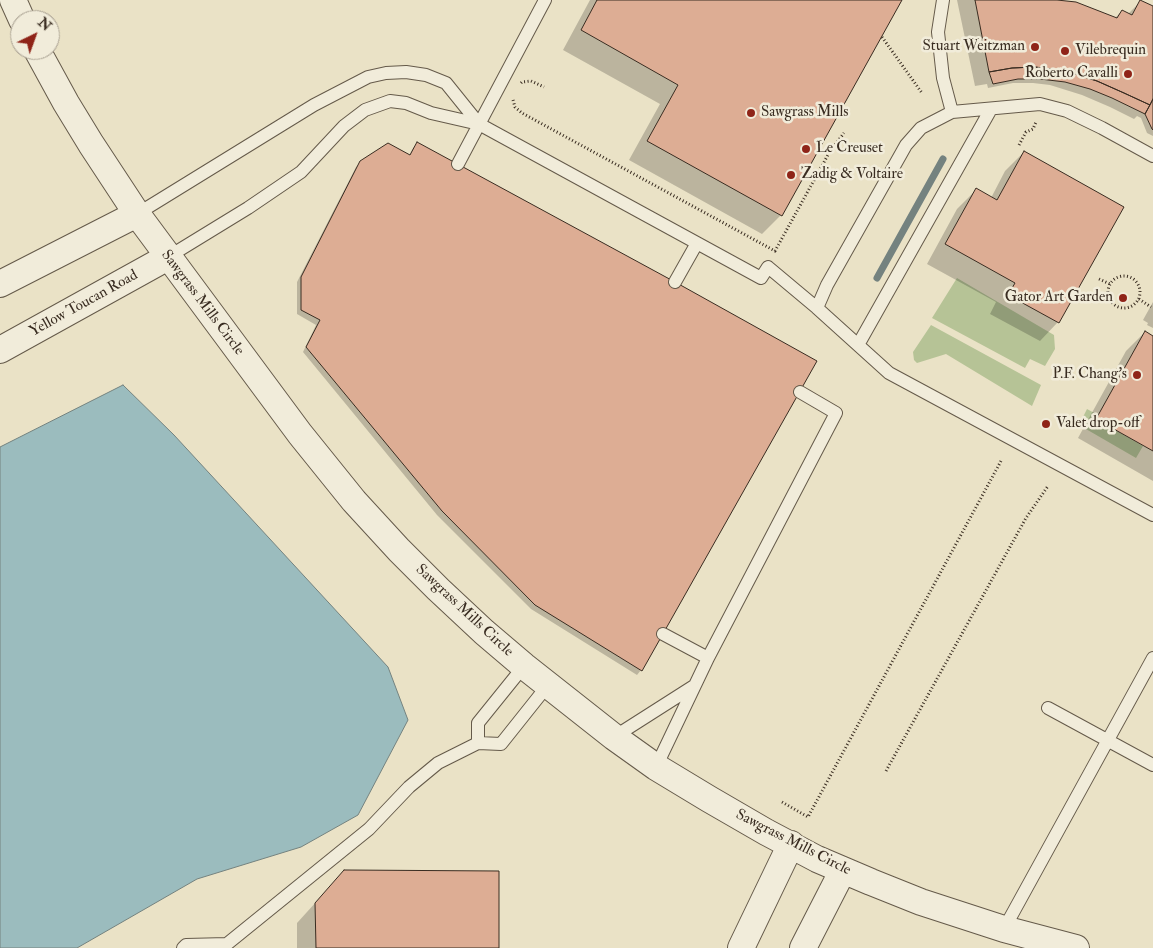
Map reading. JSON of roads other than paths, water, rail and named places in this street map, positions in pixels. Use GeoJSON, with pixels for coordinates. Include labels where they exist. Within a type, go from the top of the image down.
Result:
{"type":"FeatureCollection","features":[{"type":"Feature","properties":{"kind":"street","name":"Sawgrass Mills Circle"},"geometry":{"type":"LineString","coordinates":[[42,60],[90,144],[137,214],[300,434],[354,501],[399,550],[484,632],[614,738],[656,767],[709,799],[818,859],[921,902],[1004,929],[1076,948]]}},
{"type":"Feature","properties":{"kind":"street"},"geometry":{"type":"LineString","coordinates":[[0,284],[137,214]]}},
{"type":"Feature","properties":{"kind":"street","name":"Yellow Toucan Road"},"geometry":{"type":"LineString","coordinates":[[0,350],[168,257]]}},
{"type":"Feature","properties":{"kind":"street"},"geometry":{"type":"LineString","coordinates":[[741,948],[791,844]]}},
{"type":"Feature","properties":{"kind":"street"},"geometry":{"type":"LineString","coordinates":[[803,948],[843,870]]}},
{"type":"Feature","properties":{"kind":"lane"},"geometry":{"type":"LineString","coordinates":[[458,164],[546,0]]}},
{"type":"Feature","properties":{"kind":"lane"},"geometry":{"type":"LineString","coordinates":[[942,0],[938,32],[944,78],[952,112]]}},
{"type":"Feature","properties":{"kind":"lane"},"geometry":{"type":"LineString","coordinates":[[137,214],[314,105],[368,77],[386,73],[406,72],[426,75],[446,83],[479,124]]}},
{"type":"Feature","properties":{"kind":"lane"},"geometry":{"type":"LineString","coordinates":[[168,257],[248,208],[300,172],[344,126],[365,110],[390,101],[406,103],[431,112],[479,124],[761,278],[768,267],[889,373],[1153,515]]}},
{"type":"Feature","properties":{"kind":"lane"},"geometry":{"type":"LineString","coordinates":[[817,308],[827,285],[906,145],[921,128],[952,112],[1040,104],[1067,111],[1153,156]]}},
{"type":"Feature","properties":{"kind":"lane"},"geometry":{"type":"LineString","coordinates":[[858,345],[991,109]]}},
{"type":"Feature","properties":{"kind":"lane"},"geometry":{"type":"LineString","coordinates":[[674,282],[696,243]]}},
{"type":"Feature","properties":{"kind":"lane"},"geometry":{"type":"LineString","coordinates":[[656,767],[708,658],[836,412],[800,392]]}},
{"type":"Feature","properties":{"kind":"lane"},"geometry":{"type":"LineString","coordinates":[[663,634],[708,658]]}},
{"type":"Feature","properties":{"kind":"lane"},"geometry":{"type":"LineString","coordinates":[[1004,929],[1153,658]]}},
{"type":"Feature","properties":{"kind":"lane"},"geometry":{"type":"LineString","coordinates":[[478,743],[478,723],[524,666]]}},
{"type":"Feature","properties":{"kind":"lane"},"geometry":{"type":"LineString","coordinates":[[182,948],[186,945],[229,946],[369,829],[410,787],[431,769],[478,743],[501,744],[548,685]]}},
{"type":"Feature","properties":{"kind":"lane"},"geometry":{"type":"LineString","coordinates":[[614,738],[694,686]]}},
{"type":"Feature","properties":{"kind":"lane"},"geometry":{"type":"LineString","coordinates":[[1048,708],[1153,764]]}},
{"type":"Feature","properties":{"kind":"water"},"geometry":{"type":"Polygon","coordinates":[[[123,385],[174,435],[388,667],[408,720],[358,815],[301,847],[197,879],[77,948],[0,948],[0,447],[123,385]]]}},
{"type":"Feature","properties":{"kind":"waterway"},"geometry":{"type":"LineString","coordinates":[[877,278],[943,159]]}},
{"type":"Feature","properties":{"kind":"place","name":"Stuart Weitzman"},"geometry":{"type":"Point","coordinates":[1035,47]}},
{"type":"Feature","properties":{"kind":"place","name":"Vilebrequin"},"geometry":{"type":"Point","coordinates":[1065,51]}},
{"type":"Feature","properties":{"kind":"place","name":"Roberto Cavalli"},"geometry":{"type":"Point","coordinates":[1128,74]}},
{"type":"Feature","properties":{"kind":"place","name":"Sawgrass Mills"},"geometry":{"type":"Point","coordinates":[751,113]}},
{"type":"Feature","properties":{"kind":"place","name":"Le Creuset"},"geometry":{"type":"Point","coordinates":[806,149]}},
{"type":"Feature","properties":{"kind":"place","name":"Zadig & Voltaire"},"geometry":{"type":"Point","coordinates":[791,175]}},
{"type":"Feature","properties":{"kind":"place","name":"Gator Art Garden"},"geometry":{"type":"Point","coordinates":[1123,298]}},
{"type":"Feature","properties":{"kind":"place","name":"P.F. Chang's"},"geometry":{"type":"Point","coordinates":[1137,375]}},
{"type":"Feature","properties":{"kind":"place","name":"Valet drop-off"},"geometry":{"type":"Point","coordinates":[1046,424]}}]}
